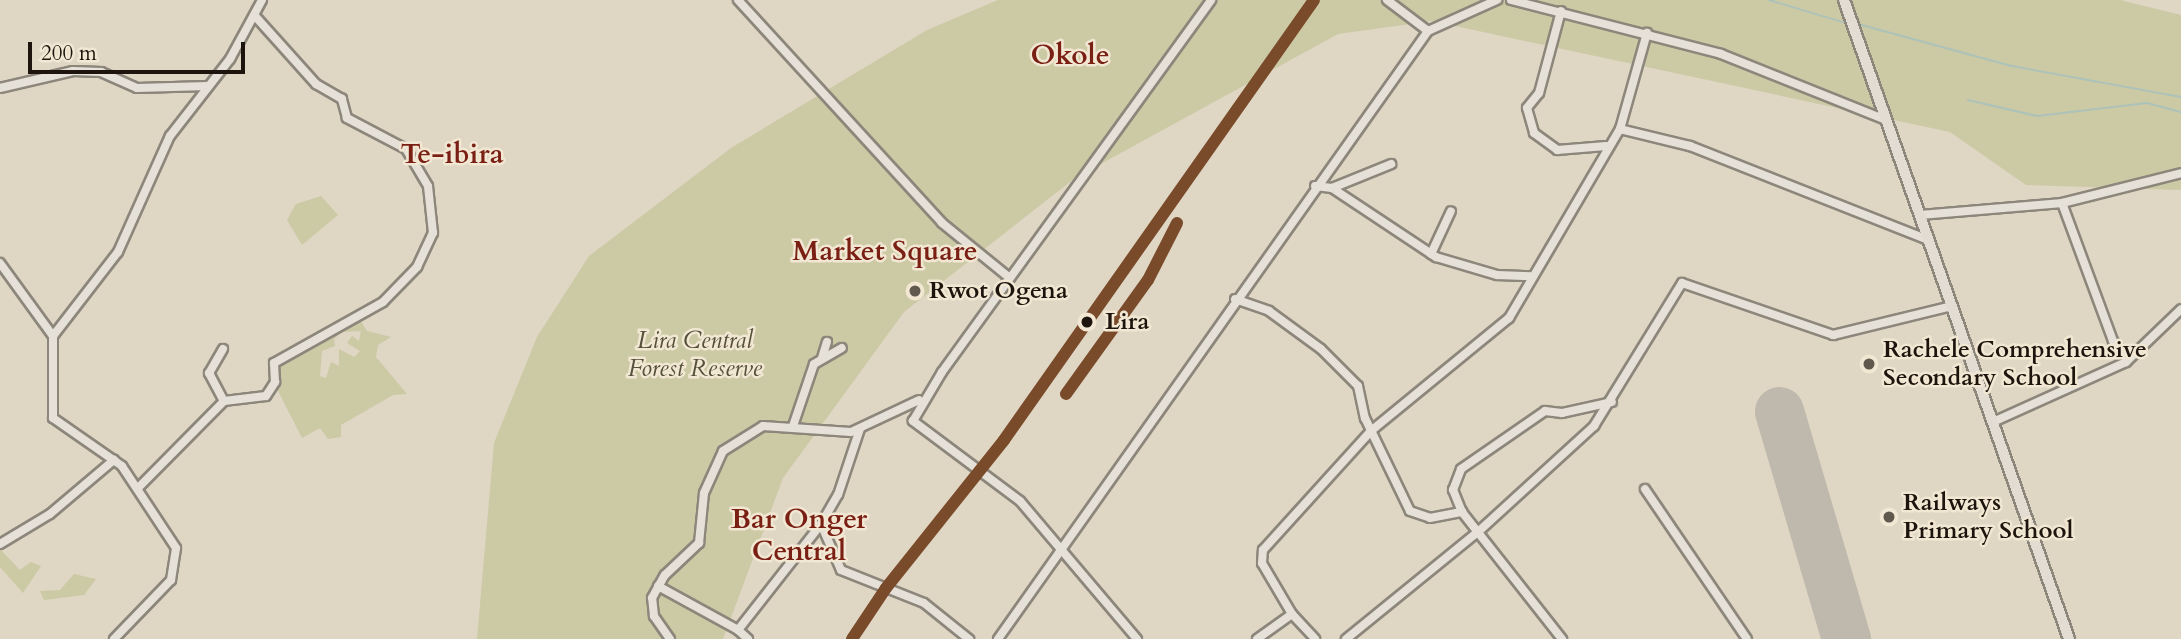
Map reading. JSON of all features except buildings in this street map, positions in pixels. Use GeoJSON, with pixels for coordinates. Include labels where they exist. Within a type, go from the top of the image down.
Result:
{"type":"FeatureCollection","features":[{"type":"Feature","properties":{"kind":"main road"},"geometry":{"type":"LineString","coordinates":[[1844,0],[2069,639]]}},
{"type":"Feature","properties":{"kind":"street"},"geometry":{"type":"LineString","coordinates":[[53,336],[118,252],[157,160],[255,16],[262,0]]}},
{"type":"Feature","properties":{"kind":"street"},"geometry":{"type":"LineString","coordinates":[[738,0],[942,223],[1010,278]]}},
{"type":"Feature","properties":{"kind":"street"},"geometry":{"type":"LineString","coordinates":[[1137,639],[1020,501],[916,427],[915,413],[1211,0]]}},
{"type":"Feature","properties":{"kind":"street"},"geometry":{"type":"LineString","coordinates":[[1387,0],[1428,32]]}},
{"type":"Feature","properties":{"kind":"street"},"geometry":{"type":"LineString","coordinates":[[998,639],[1060,546],[1315,186],[1428,32],[1497,0]]}},
{"type":"Feature","properties":{"kind":"street"},"geometry":{"type":"LineString","coordinates":[[1513,0],[1647,33],[1780,75],[1886,120]]}},
{"type":"Feature","properties":{"kind":"street"},"geometry":{"type":"LineString","coordinates":[[1561,11],[1539,93],[1527,108],[1534,133],[1557,149],[1606,146]]}},
{"type":"Feature","properties":{"kind":"street"},"geometry":{"type":"LineString","coordinates":[[139,488],[224,401],[266,396],[275,382],[274,363],[383,302],[417,267],[433,233],[428,186],[406,149],[347,118],[342,99],[316,84],[255,16]]}},
{"type":"Feature","properties":{"kind":"street"},"geometry":{"type":"LineString","coordinates":[[1315,639],[1292,614],[1262,563],[1264,550],[1372,430],[1501,327],[1606,146],[1620,129],[1647,33]]}},
{"type":"Feature","properties":{"kind":"street"},"geometry":{"type":"LineString","coordinates":[[0,88],[74,71],[101,72],[137,88],[208,86]]}},
{"type":"Feature","properties":{"kind":"street"},"geometry":{"type":"LineString","coordinates":[[1620,129],[1690,146],[1929,240]]}},
{"type":"Feature","properties":{"kind":"street"},"geometry":{"type":"LineString","coordinates":[[1332,188],[1391,164]]}},
{"type":"Feature","properties":{"kind":"street"},"geometry":{"type":"LineString","coordinates":[[1920,215],[2062,203],[2181,173]]}},
{"type":"Feature","properties":{"kind":"street"},"geometry":{"type":"LineString","coordinates":[[1315,186],[1332,188],[1431,254],[1497,275],[1531,276]]}},
{"type":"Feature","properties":{"kind":"street"},"geometry":{"type":"LineString","coordinates":[[2062,203],[2113,341],[2128,359]]}},
{"type":"Feature","properties":{"kind":"street"},"geometry":{"type":"LineString","coordinates":[[1431,254],[1451,211]]}},
{"type":"Feature","properties":{"kind":"street"},"geometry":{"type":"LineString","coordinates":[[0,263],[53,336],[53,418],[114,460],[139,488],[174,541],[177,563],[156,600],[114,639]]}},
{"type":"Feature","properties":{"kind":"street"},"geometry":{"type":"LineString","coordinates":[[1346,639],[1479,531],[1594,426],[1612,402],[1682,283],[1833,335],[1952,306]]}},
{"type":"Feature","properties":{"kind":"street"},"geometry":{"type":"LineString","coordinates":[[1235,299],[1261,306],[1321,349],[1358,386],[1372,430],[1410,511],[1430,518],[1462,512]]}},
{"type":"Feature","properties":{"kind":"street"},"geometry":{"type":"LineString","coordinates":[[1993,422],[2128,359],[2181,310]]}},
{"type":"Feature","properties":{"kind":"street"},"geometry":{"type":"LineString","coordinates":[[822,358],[827,342]]}},
{"type":"Feature","properties":{"kind":"street"},"geometry":{"type":"LineString","coordinates":[[793,426],[811,370],[822,358],[842,348]]}},
{"type":"Feature","properties":{"kind":"street"},"geometry":{"type":"LineString","coordinates":[[223,349],[209,373],[224,401]]}},
{"type":"Feature","properties":{"kind":"street"},"geometry":{"type":"LineString","coordinates":[[670,639],[652,611],[658,586],[665,575],[699,543],[707,482],[723,451],[763,426],[793,426],[823,432],[860,429],[925,396]]}},
{"type":"Feature","properties":{"kind":"street"},"geometry":{"type":"LineString","coordinates":[[1562,639],[1462,512],[1453,490],[1461,469],[1545,411],[1562,413],[1612,402]]}},
{"type":"Feature","properties":{"kind":"street"},"geometry":{"type":"LineString","coordinates":[[738,630],[821,524],[838,495],[860,429]]}},
{"type":"Feature","properties":{"kind":"street"},"geometry":{"type":"LineString","coordinates":[[0,544],[50,514],[114,460]]}},
{"type":"Feature","properties":{"kind":"street"},"geometry":{"type":"LineString","coordinates":[[1645,489],[1747,639]]}},
{"type":"Feature","properties":{"kind":"street"},"geometry":{"type":"LineString","coordinates":[[821,524],[841,570],[924,603],[969,639]]}},
{"type":"Feature","properties":{"kind":"street"},"geometry":{"type":"LineString","coordinates":[[665,575],[668,588]]}},
{"type":"Feature","properties":{"kind":"street"},"geometry":{"type":"LineString","coordinates":[[658,586],[668,588],[738,630],[748,639]]}},
{"type":"Feature","properties":{"kind":"street"},"geometry":{"type":"LineString","coordinates":[[1256,639],[1292,614]]}},
{"type":"Feature","properties":{"kind":"green space","name":"Lira Central Forest Reserve"},"geometry":{"type":"Polygon","coordinates":[[[998,0],[2120,0],[2181,15],[2181,190],[2026,185],[1950,132],[1432,21],[1338,34],[1075,178],[904,312],[783,478],[723,639],[477,639],[494,443],[537,337],[589,256],[731,148],[927,30],[998,0]]]}},
{"type":"Feature","properties":{"kind":"green space"},"geometry":{"type":"Polygon","coordinates":[[[321,196],[338,215],[302,245],[287,220],[296,204],[321,196]]]}},
{"type":"Feature","properties":{"kind":"green space"},"geometry":{"type":"Polygon","coordinates":[[[359,318],[367,331],[391,337],[378,345],[376,357],[407,394],[393,395],[341,425],[341,437],[328,439],[320,428],[302,438],[268,371],[359,318]],[[361,331],[342,332],[334,339],[335,346],[322,351],[320,376],[326,378],[331,362],[339,366],[339,349],[354,357],[360,351],[347,343],[352,336],[359,341],[361,331]]]}},
{"type":"Feature","properties":{"kind":"green space"},"geometry":{"type":"Polygon","coordinates":[[[0,549],[20,570],[31,562],[41,566],[23,593],[0,567],[0,549]]]}},
{"type":"Feature","properties":{"kind":"green space"},"geometry":{"type":"Polygon","coordinates":[[[74,574],[96,579],[84,595],[44,600],[40,591],[60,590],[74,574]]]}},
{"type":"Feature","properties":{"kind":"waterway"},"geometry":{"type":"LineString","coordinates":[[1769,0],[1849,24]]}},
{"type":"Feature","properties":{"kind":"waterway"},"geometry":{"type":"LineString","coordinates":[[1858,24],[2012,66],[2181,97]]}},
{"type":"Feature","properties":{"kind":"waterway"},"geometry":{"type":"LineString","coordinates":[[1968,100],[2037,116],[2147,103],[2181,112]]}},
{"type":"Feature","properties":{"kind":"runway"},"geometry":{"type":"LineString","coordinates":[[1779,411],[1846,639]]}},
{"type":"Feature","properties":{"kind":"transit line"},"geometry":{"type":"LineString","coordinates":[[852,639],[886,588],[1004,440],[1314,0]]}},
{"type":"Feature","properties":{"kind":"transit line"},"geometry":{"type":"LineString","coordinates":[[1066,394],[1148,280],[1177,223]]}},
{"type":"Feature","properties":{"kind":"place","name":"Rwot Ogena"},"geometry":{"type":"Point","coordinates":[915,291]}},
{"type":"Feature","properties":{"kind":"place","name":"Lira"},"geometry":{"type":"Point","coordinates":[1087,322]}},
{"type":"Feature","properties":{"kind":"place","name":"Rachele Comprehensive Secondary School"},"geometry":{"type":"Point","coordinates":[1869,364]}},
{"type":"Feature","properties":{"kind":"place","name":"Railways Primary School"},"geometry":{"type":"Point","coordinates":[1889,517]}},
{"type":"Feature","properties":{"kind":"district","name":"Okole"},"geometry":{"type":"Point","coordinates":[1070,55]}},
{"type":"Feature","properties":{"kind":"district","name":"Te-ibira"},"geometry":{"type":"Point","coordinates":[452,154]}},
{"type":"Feature","properties":{"kind":"district","name":"Market Square"},"geometry":{"type":"Point","coordinates":[885,251]}},
{"type":"Feature","properties":{"kind":"district","name":"Bar Onger Central"},"geometry":{"type":"Point","coordinates":[799,535]}}]}
